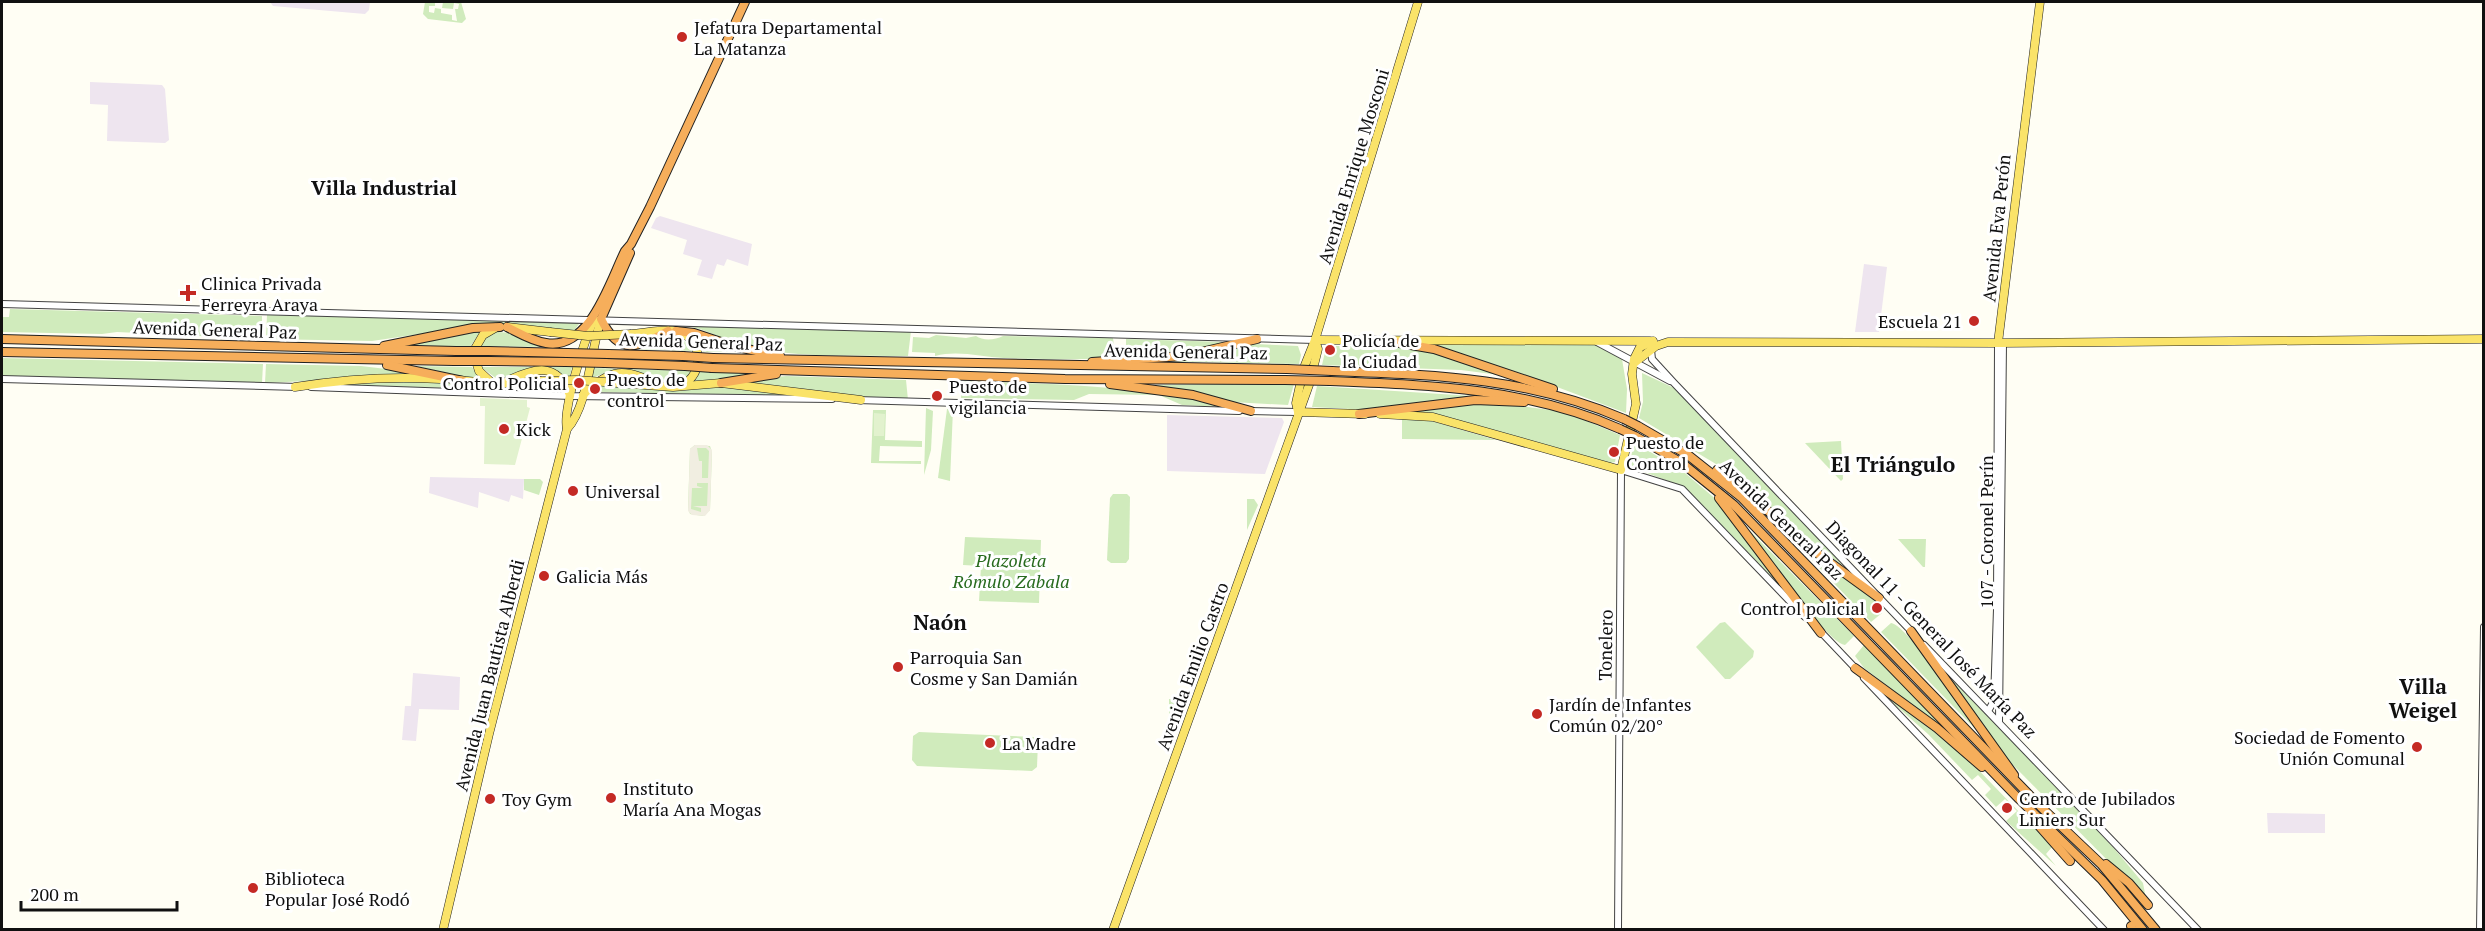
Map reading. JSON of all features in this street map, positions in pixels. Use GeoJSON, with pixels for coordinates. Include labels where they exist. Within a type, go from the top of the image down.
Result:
{"type":"FeatureCollection","features":[{"type":"Feature","properties":{"kind":"highway"},"geometry":{"type":"LineString","coordinates":[[357,350],[473,328],[504,327],[541,342],[559,344],[572,338],[597,319],[631,251],[631,244],[745,2]]}},
{"type":"Feature","properties":{"kind":"highway"},"geometry":{"type":"LineString","coordinates":[[597,319],[611,337],[625,346],[646,342],[672,331],[694,333],[741,348],[801,361]]}},
{"type":"Feature","properties":{"kind":"highway","name":"Avenida General Paz"},"geometry":{"type":"LineString","coordinates":[[2,339],[357,350],[567,352],[801,361],[1287,369],[1488,380],[1576,400],[1624,419],[1688,455],[1741,497],[2121,886],[2156,930]]}},
{"type":"Feature","properties":{"kind":"highway"},"geometry":{"type":"LineString","coordinates":[[1051,366],[1184,356],[1257,339]]}},
{"type":"Feature","properties":{"kind":"highway"},"geometry":{"type":"LineString","coordinates":[[1388,341],[1434,349],[1542,384],[1576,400]]}},
{"type":"Feature","properties":{"kind":"highway","name":"Avenida General Paz"},"geometry":{"type":"LineString","coordinates":[[2,352],[566,362],[1065,379],[1330,381],[1485,390],[1557,405],[1635,436],[1682,463],[1734,505],[2016,796],[2102,880],[2143,930]]}},
{"type":"Feature","properties":{"kind":"highway"},"geometry":{"type":"LineString","coordinates":[[357,360],[423,370],[463,381]]}},
{"type":"Feature","properties":{"kind":"highway"},"geometry":{"type":"LineString","coordinates":[[721,383],[797,371]]}},
{"type":"Feature","properties":{"kind":"highway"},"geometry":{"type":"LineString","coordinates":[[1065,379],[1193,395],[1251,411]]}},
{"type":"Feature","properties":{"kind":"highway"},"geometry":{"type":"LineString","coordinates":[[1359,414],[1475,400],[1557,405]]}},
{"type":"Feature","properties":{"kind":"highway"},"geometry":{"type":"LineString","coordinates":[[1688,455],[1732,480],[1802,541],[1852,573],[1879,598]]}},
{"type":"Feature","properties":{"kind":"highway"},"geometry":{"type":"LineString","coordinates":[[1682,463],[1734,514],[1821,633]]}},
{"type":"Feature","properties":{"kind":"highway"},"geometry":{"type":"LineString","coordinates":[[1911,631],[2023,788]]}},
{"type":"Feature","properties":{"kind":"highway"},"geometry":{"type":"LineString","coordinates":[[1855,668],[1937,728],[2016,796],[2041,830],[2070,861]]}},
{"type":"Feature","properties":{"kind":"highway"},"geometry":{"type":"LineString","coordinates":[[2073,838],[2120,875],[2148,905]]}},
{"type":"Feature","properties":{"kind":"main road","name":"Avenida Enrique Mosconi"},"geometry":{"type":"LineString","coordinates":[[1315,340],[1418,2]]}},
{"type":"Feature","properties":{"kind":"main road","name":"Avenida Eva Perón"},"geometry":{"type":"LineString","coordinates":[[2000,343],[2040,2]]}},
{"type":"Feature","properties":{"kind":"main road","name":"Avenida Juan Bautista Alberdi"},"geometry":{"type":"LineString","coordinates":[[443,930],[492,723],[567,429],[565,422],[571,396],[597,319]]}},
{"type":"Feature","properties":{"kind":"main road","name":"Avenida Juan Bautista Alberdi"},"geometry":{"type":"LineString","coordinates":[[567,429],[573,423],[582,396],[597,319]]}},
{"type":"Feature","properties":{"kind":"main road"},"geometry":{"type":"LineString","coordinates":[[494,384],[481,374],[473,352],[483,335],[504,327],[588,336],[672,331],[690,341],[699,358],[697,370],[690,379],[674,387]]}},
{"type":"Feature","properties":{"kind":"main road"},"geometry":{"type":"LineString","coordinates":[[1634,363],[1653,344],[1668,342],[2000,343],[2484,339]]}},
{"type":"Feature","properties":{"kind":"main road","name":"Avenida General Paz"},"geometry":{"type":"LineString","coordinates":[[1315,340],[1594,340],[1653,344]]}},
{"type":"Feature","properties":{"kind":"main road"},"geometry":{"type":"LineString","coordinates":[[1305,365],[1315,340]]}},
{"type":"Feature","properties":{"kind":"main road"},"geometry":{"type":"LineString","coordinates":[[1314,365],[1318,349],[1315,340]]}},
{"type":"Feature","properties":{"kind":"main road","name":"Tonelero"},"geometry":{"type":"LineString","coordinates":[[1621,470],[1636,404],[1632,374],[1634,363]]}},
{"type":"Feature","properties":{"kind":"main road"},"geometry":{"type":"LineString","coordinates":[[503,383],[532,371],[547,371],[563,380],[571,396]]}},
{"type":"Feature","properties":{"kind":"main road"},"geometry":{"type":"LineString","coordinates":[[582,396],[604,376],[618,372],[634,374],[663,387]]}},
{"type":"Feature","properties":{"kind":"main road"},"geometry":{"type":"LineString","coordinates":[[295,387],[405,377],[494,384],[576,380],[674,387],[721,383],[861,400]]}},
{"type":"Feature","properties":{"kind":"main road","name":"Avenida Emilio Castro"},"geometry":{"type":"LineString","coordinates":[[1298,412],[1296,403],[1300,385]]}},
{"type":"Feature","properties":{"kind":"main road","name":"Avenida Emilio Castro"},"geometry":{"type":"LineString","coordinates":[[1113,930],[1298,412],[1305,403],[1310,385]]}},
{"type":"Feature","properties":{"kind":"main road"},"geometry":{"type":"LineString","coordinates":[[1298,412],[1433,417],[1621,470]]}},
{"type":"Feature","properties":{"kind":"street","name":"Avenida General Paz"},"geometry":{"type":"LineString","coordinates":[[2,304],[1315,340]]}},
{"type":"Feature","properties":{"kind":"street"},"geometry":{"type":"LineString","coordinates":[[1594,340],[1674,383]]}},
{"type":"Feature","properties":{"kind":"street","name":"107 - Coronel Perín"},"geometry":{"type":"LineString","coordinates":[[1988,711],[1994,701],[1997,609],[2000,343]]}},
{"type":"Feature","properties":{"kind":"street","name":"107 - Coronel Perín"},"geometry":{"type":"LineString","coordinates":[[1999,722],[2000,343]]}},
{"type":"Feature","properties":{"kind":"street","name":"Diagonal 11 - General José María Paz"},"geometry":{"type":"LineString","coordinates":[[1653,344],[1650,353],[1652,359],[1852,573]]}},
{"type":"Feature","properties":{"kind":"street"},"geometry":{"type":"LineString","coordinates":[[2,380],[571,396],[861,400],[1298,412]]}},
{"type":"Feature","properties":{"kind":"street"},"geometry":{"type":"LineString","coordinates":[[1621,470],[1682,489],[2104,930]]}},
{"type":"Feature","properties":{"kind":"street","name":"Tonelero"},"geometry":{"type":"LineString","coordinates":[[1618,930],[1621,470]]}},
{"type":"Feature","properties":{"kind":"street","name":"Diagonal 11 - General José María Paz"},"geometry":{"type":"LineString","coordinates":[[1879,598],[2198,930]]}},
{"type":"Feature","properties":{"kind":"street"},"geometry":{"type":"LineString","coordinates":[[2480,930],[2484,627]]}},
{"type":"Feature","properties":{"kind":"shaded area"},"geometry":{"type":"Polygon","coordinates":[[[270,2],[370,2],[369,10],[365,14],[273,6],[270,2]]]}},
{"type":"Feature","properties":{"kind":"shaded area"},"geometry":{"type":"Polygon","coordinates":[[[90,82],[162,85],[165,89],[169,140],[165,143],[107,141],[108,105],[90,104],[90,82]]]}},
{"type":"Feature","properties":{"kind":"shaded area"},"geometry":{"type":"Polygon","coordinates":[[[660,216],[752,244],[748,266],[727,259],[724,266],[717,264],[712,279],[697,275],[702,260],[683,254],[687,240],[651,228],[656,218],[660,216]]]}},
{"type":"Feature","properties":{"kind":"shaded area"},"geometry":{"type":"Polygon","coordinates":[[[1864,264],[1887,267],[1879,332],[1855,332],[1864,264]]]}},
{"type":"Feature","properties":{"kind":"shaded area"},"geometry":{"type":"Polygon","coordinates":[[[1167,415],[1282,418],[1284,422],[1265,474],[1167,471],[1167,415]]]}},
{"type":"Feature","properties":{"kind":"shaded area"},"geometry":{"type":"Polygon","coordinates":[[[695,445],[707,445],[712,450],[710,510],[705,516],[692,515],[688,511],[690,449],[695,445]],[[697,448],[699,461],[702,461],[702,478],[708,478],[709,451],[706,448],[697,448]],[[697,483],[697,486],[703,488],[692,488],[691,509],[701,512],[701,508],[693,506],[707,506],[708,483],[697,483]]]}},
{"type":"Feature","properties":{"kind":"shaded area"},"geometry":{"type":"Polygon","coordinates":[[[430,477],[524,479],[523,499],[511,495],[509,502],[479,492],[478,508],[429,493],[430,477]]]}},
{"type":"Feature","properties":{"kind":"shaded area"},"geometry":{"type":"Polygon","coordinates":[[[413,673],[460,677],[459,710],[419,709],[416,741],[402,740],[405,706],[411,706],[413,673]]]}},
{"type":"Feature","properties":{"kind":"shaded area"},"geometry":{"type":"Polygon","coordinates":[[[2267,813],[2325,814],[2325,833],[2268,833],[2267,813]]]}},
{"type":"Feature","properties":{"kind":"green space"},"geometry":{"type":"Polygon","coordinates":[[[425,2],[435,2],[435,6],[429,6],[429,12],[434,13],[435,8],[441,9],[441,13],[452,15],[452,20],[457,21],[455,9],[458,9],[459,4],[454,3],[453,9],[442,8],[443,2],[461,2],[466,19],[462,23],[428,19],[423,14],[425,2]]]}},
{"type":"Feature","properties":{"kind":"green space"},"geometry":{"type":"Polygon","coordinates":[[[10,309],[262,316],[262,339],[117,332],[102,334],[2,332],[2,317],[9,317],[10,309]]]}},
{"type":"Feature","properties":{"kind":"green space"},"geometry":{"type":"Polygon","coordinates":[[[267,315],[577,322],[579,324],[574,331],[505,324],[481,325],[372,341],[266,339],[267,315]]]}},
{"type":"Feature","properties":{"kind":"green space"},"geometry":{"type":"Polygon","coordinates":[[[683,325],[911,331],[908,356],[831,355],[753,348],[683,325]]]}},
{"type":"Feature","properties":{"kind":"green space"},"geometry":{"type":"Polygon","coordinates":[[[481,331],[470,347],[411,345],[481,331]]]}},
{"type":"Feature","properties":{"kind":"green space"},"geometry":{"type":"Polygon","coordinates":[[[512,333],[550,347],[477,346],[489,334],[512,333]]]}},
{"type":"Feature","properties":{"kind":"green space"},"geometry":{"type":"Polygon","coordinates":[[[936,335],[966,338],[976,336],[982,339],[1003,336],[1113,338],[1114,346],[1126,346],[1126,339],[1226,342],[1211,349],[1186,353],[1120,358],[1023,359],[961,354],[935,356],[935,353],[912,352],[913,337],[929,338],[936,335]]]}},
{"type":"Feature","properties":{"kind":"green space"},"geometry":{"type":"Polygon","coordinates":[[[692,337],[740,351],[740,352],[703,352],[692,337]]]}},
{"type":"Feature","properties":{"kind":"green space"},"geometry":{"type":"Polygon","coordinates":[[[674,338],[687,342],[694,351],[633,349],[659,340],[674,338]]]}},
{"type":"Feature","properties":{"kind":"green space"},"geometry":{"type":"Polygon","coordinates":[[[1425,343],[1593,343],[1622,359],[1627,389],[1626,413],[1520,373],[1425,343]]]}},
{"type":"Feature","properties":{"kind":"green space"},"geometry":{"type":"Polygon","coordinates":[[[1255,344],[1298,346],[1301,355],[1299,364],[1153,361],[1255,344]]]}},
{"type":"Feature","properties":{"kind":"green space"},"geometry":{"type":"Polygon","coordinates":[[[1330,346],[1404,346],[1425,349],[1507,376],[1461,370],[1322,365],[1326,348],[1330,346]]]}},
{"type":"Feature","properties":{"kind":"green space"},"geometry":{"type":"Polygon","coordinates":[[[2,358],[263,364],[262,383],[2,376],[2,358]]]}},
{"type":"Feature","properties":{"kind":"green space"},"geometry":{"type":"Polygon","coordinates":[[[266,364],[361,366],[437,375],[265,383],[266,364]]]}},
{"type":"Feature","properties":{"kind":"green space"},"geometry":{"type":"Polygon","coordinates":[[[416,366],[472,367],[480,378],[479,380],[416,366]]]}},
{"type":"Feature","properties":{"kind":"green space"},"geometry":{"type":"Polygon","coordinates":[[[481,367],[572,367],[570,376],[563,376],[551,369],[497,379],[481,367]]]}},
{"type":"Feature","properties":{"kind":"green space"},"geometry":{"type":"Polygon","coordinates":[[[593,368],[694,371],[676,381],[666,382],[613,372],[591,377],[593,368]]]}},
{"type":"Feature","properties":{"kind":"green space"},"geometry":{"type":"Polygon","coordinates":[[[701,371],[749,373],[750,375],[693,382],[701,371]]]}},
{"type":"Feature","properties":{"kind":"green space"},"geometry":{"type":"Polygon","coordinates":[[[1642,373],[1674,388],[1684,397],[1848,569],[1794,531],[1731,473],[1639,418],[1643,402],[1642,373]]]}},
{"type":"Feature","properties":{"kind":"green space"},"geometry":{"type":"Polygon","coordinates":[[[786,376],[906,380],[908,400],[861,398],[735,382],[786,376]]]}},
{"type":"Feature","properties":{"kind":"green space"},"geometry":{"type":"Polygon","coordinates":[[[414,380],[452,383],[477,389],[340,385],[414,380]]]}},
{"type":"Feature","properties":{"kind":"green space"},"geometry":{"type":"Polygon","coordinates":[[[961,381],[1126,389],[1191,399],[1224,407],[1182,405],[1159,395],[1089,394],[1074,400],[961,398],[961,381]]]}},
{"type":"Feature","properties":{"kind":"green space"},"geometry":{"type":"Polygon","coordinates":[[[600,384],[678,391],[730,386],[803,396],[597,392],[596,387],[600,384]]]}},
{"type":"Feature","properties":{"kind":"green space"},"geometry":{"type":"Polygon","coordinates":[[[1294,384],[1288,405],[1232,402],[1155,385],[1294,384]]]}},
{"type":"Feature","properties":{"kind":"green space"},"geometry":{"type":"Polygon","coordinates":[[[1317,386],[1488,397],[1370,410],[1312,407],[1317,386]]]}},
{"type":"Feature","properties":{"kind":"green space","name":"Kick"},"geometry":{"type":"Polygon","coordinates":[[[480,398],[527,400],[527,407],[530,408],[515,465],[484,464],[485,406],[480,406],[480,398]]]}},
{"type":"Feature","properties":{"kind":"green space"},"geometry":{"type":"Polygon","coordinates":[[[1492,402],[1565,412],[1620,435],[1615,462],[1606,464],[1408,412],[1492,402]]]}},
{"type":"Feature","properties":{"kind":"green space"},"geometry":{"type":"Polygon","coordinates":[[[926,408],[933,411],[931,450],[924,475],[926,408]]]}},
{"type":"Feature","properties":{"kind":"green space"},"geometry":{"type":"Polygon","coordinates":[[[947,409],[953,409],[950,481],[938,478],[947,409]]]}},
{"type":"Feature","properties":{"kind":"green space"},"geometry":{"type":"Polygon","coordinates":[[[873,410],[886,410],[885,440],[922,441],[922,447],[880,446],[879,461],[921,461],[921,464],[871,463],[873,410]]]}},
{"type":"Feature","properties":{"kind":"green space"},"geometry":{"type":"Polygon","coordinates":[[[874,413],[885,414],[884,436],[874,436],[874,413]]]}},
{"type":"Feature","properties":{"kind":"green space"},"geometry":{"type":"Polygon","coordinates":[[[1402,419],[1425,419],[1496,440],[1402,439],[1402,419]]]}},
{"type":"Feature","properties":{"kind":"green space"},"geometry":{"type":"Polygon","coordinates":[[[1841,441],[1843,479],[1841,481],[1805,443],[1841,441]]]}},
{"type":"Feature","properties":{"kind":"green space"},"geometry":{"type":"Polygon","coordinates":[[[1634,442],[1685,473],[1718,501],[1797,603],[1684,487],[1631,467],[1634,442]]]}},
{"type":"Feature","properties":{"kind":"green space"},"geometry":{"type":"Polygon","coordinates":[[[695,445],[710,446],[712,452],[710,510],[703,516],[690,514],[688,508],[690,449],[695,445]]]}},
{"type":"Feature","properties":{"kind":"green space"},"geometry":{"type":"Polygon","coordinates":[[[524,479],[540,479],[543,482],[539,495],[524,490],[524,479]]]}},
{"type":"Feature","properties":{"kind":"green space"},"geometry":{"type":"Polygon","coordinates":[[[1113,494],[1127,494],[1130,497],[1129,559],[1126,563],[1111,563],[1107,560],[1110,498],[1113,494]]]}},
{"type":"Feature","properties":{"kind":"green space"},"geometry":{"type":"Polygon","coordinates":[[[1247,499],[1254,499],[1258,505],[1247,530],[1247,499]]]}},
{"type":"Feature","properties":{"kind":"green space"},"geometry":{"type":"Polygon","coordinates":[[[1748,529],[1854,636],[1845,645],[1836,640],[1810,613],[1748,529]]]}},
{"type":"Feature","properties":{"kind":"green space"},"geometry":{"type":"Polygon","coordinates":[[[1785,532],[1856,583],[1878,605],[1882,613],[1871,622],[1785,532]]]}},
{"type":"Feature","properties":{"kind":"green space","name":"Plazoleta Rómulo Zabala"},"geometry":{"type":"Polygon","coordinates":[[[965,537],[1041,540],[1039,603],[979,601],[981,566],[963,565],[965,537]]]}},
{"type":"Feature","properties":{"kind":"green space"},"geometry":{"type":"Polygon","coordinates":[[[1898,539],[1926,539],[1925,567],[1923,567],[1898,539]]]}},
{"type":"Feature","properties":{"kind":"green space"},"geometry":{"type":"Polygon","coordinates":[[[1725,622],[1754,651],[1753,657],[1730,679],[1725,679],[1696,647],[1720,623],[1725,622]]]}},
{"type":"Feature","properties":{"kind":"green space"},"geometry":{"type":"Polygon","coordinates":[[[1891,623],[1900,628],[1925,656],[1985,739],[1881,632],[1891,623]]]}},
{"type":"Feature","properties":{"kind":"green space"},"geometry":{"type":"Polygon","coordinates":[[[1864,645],[1956,738],[1864,668],[1855,656],[1864,645]]]}},
{"type":"Feature","properties":{"kind":"green space"},"geometry":{"type":"Polygon","coordinates":[[[1939,664],[2113,847],[2143,883],[2146,899],[2011,763],[1939,664]]]}},
{"type":"Feature","properties":{"kind":"green space"},"geometry":{"type":"Polygon","coordinates":[[[1884,695],[1938,733],[1966,757],[2052,847],[2046,854],[2056,866],[2006,821],[2017,811],[2005,799],[1996,807],[1985,795],[1991,789],[1978,775],[1972,780],[1928,734],[1884,695]]]}},
{"type":"Feature","properties":{"kind":"green space"},"geometry":{"type":"Polygon","coordinates":[[[1169,699],[1186,699],[1187,702],[1175,733],[1169,733],[1169,699]]]}},
{"type":"Feature","properties":{"kind":"green space"},"geometry":{"type":"Polygon","coordinates":[[[919,732],[1034,737],[1038,742],[1037,767],[1032,771],[917,766],[912,760],[913,736],[919,732]]]}},
{"type":"Feature","properties":{"kind":"place","name":"Jefatura Departamental La Matanza"},"geometry":{"type":"Point","coordinates":[682,37]}},
{"type":"Feature","properties":{"kind":"place","name":"Clinica Privada Ferreyra Araya"},"geometry":{"type":"Point","coordinates":[188,293]}},
{"type":"Feature","properties":{"kind":"place","name":"Escuela 21"},"geometry":{"type":"Point","coordinates":[1974,321]}},
{"type":"Feature","properties":{"kind":"place","name":"Policía de la Ciudad"},"geometry":{"type":"Point","coordinates":[1330,350]}},
{"type":"Feature","properties":{"kind":"place","name":"Control Policial"},"geometry":{"type":"Point","coordinates":[579,383]}},
{"type":"Feature","properties":{"kind":"place","name":"Puesto de control"},"geometry":{"type":"Point","coordinates":[595,389]}},
{"type":"Feature","properties":{"kind":"place","name":"Puesto de vigilancia"},"geometry":{"type":"Point","coordinates":[937,396]}},
{"type":"Feature","properties":{"kind":"place","name":"Kick"},"geometry":{"type":"Point","coordinates":[504,429]}},
{"type":"Feature","properties":{"kind":"place","name":"Puesto de Control"},"geometry":{"type":"Point","coordinates":[1614,452]}},
{"type":"Feature","properties":{"kind":"place","name":"Universal"},"geometry":{"type":"Point","coordinates":[573,491]}},
{"type":"Feature","properties":{"kind":"place","name":"Galicia Más"},"geometry":{"type":"Point","coordinates":[544,576]}},
{"type":"Feature","properties":{"kind":"place","name":"Control policial"},"geometry":{"type":"Point","coordinates":[1877,608]}},
{"type":"Feature","properties":{"kind":"place","name":"Parroquia San Cosme y San Damián"},"geometry":{"type":"Point","coordinates":[898,667]}},
{"type":"Feature","properties":{"kind":"place","name":"Jardín de Infantes Común 02/20°"},"geometry":{"type":"Point","coordinates":[1537,714]}},
{"type":"Feature","properties":{"kind":"place","name":"La Madre"},"geometry":{"type":"Point","coordinates":[990,743]}},
{"type":"Feature","properties":{"kind":"place","name":"Sociedad de Fomento Unión Comunal"},"geometry":{"type":"Point","coordinates":[2417,747]}},
{"type":"Feature","properties":{"kind":"place","name":"Instituto María Ana Mogas"},"geometry":{"type":"Point","coordinates":[611,798]}},
{"type":"Feature","properties":{"kind":"place","name":"Toy Gym"},"geometry":{"type":"Point","coordinates":[490,799]}},
{"type":"Feature","properties":{"kind":"place","name":"Centro de Jubilados Liniers Sur"},"geometry":{"type":"Point","coordinates":[2007,808]}},
{"type":"Feature","properties":{"kind":"place","name":"Biblioteca Popular José Rodó"},"geometry":{"type":"Point","coordinates":[253,888]}},
{"type":"Feature","properties":{"kind":"district","name":"Villa Industrial"},"geometry":{"type":"Point","coordinates":[384,187]}},
{"type":"Feature","properties":{"kind":"district","name":"El Triángulo"},"geometry":{"type":"Point","coordinates":[1893,464]}},
{"type":"Feature","properties":{"kind":"district","name":"Naón"},"geometry":{"type":"Point","coordinates":[940,622]}},
{"type":"Feature","properties":{"kind":"district","name":"Villa Weigel"},"geometry":{"type":"Point","coordinates":[2423,698]}}]}
